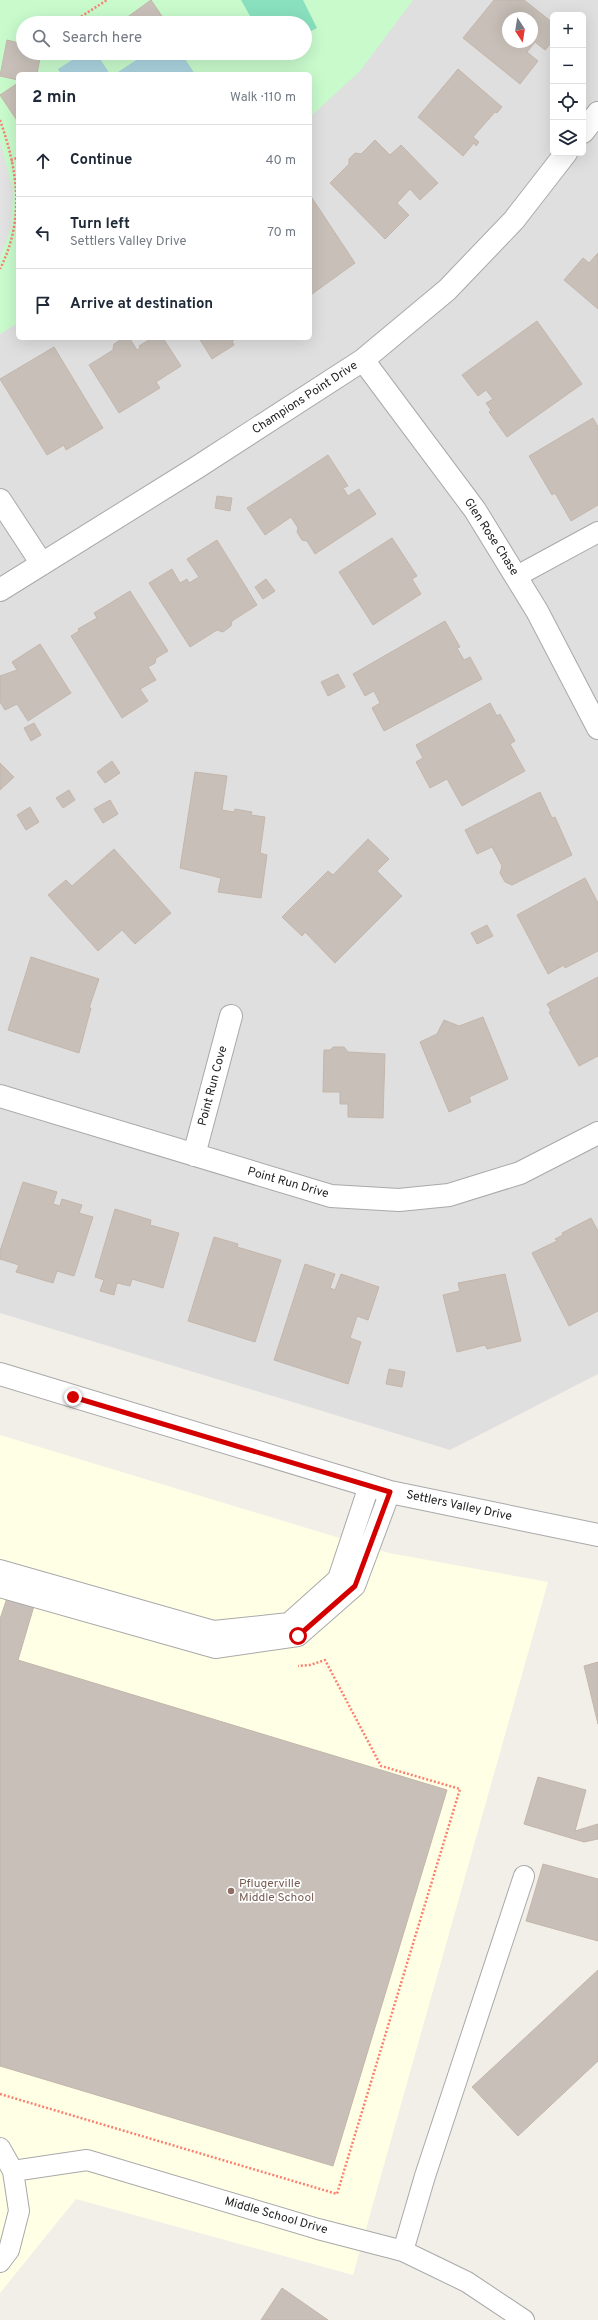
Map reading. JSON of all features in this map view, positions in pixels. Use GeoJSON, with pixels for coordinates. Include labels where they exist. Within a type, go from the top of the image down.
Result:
{"type":"FeatureCollection","features":[{"type":"Feature","properties":{"kind":"street"},"geometry":{"type":"LineString","coordinates":[[586,128],[598,113]]}},
{"type":"Feature","properties":{"kind":"street","name":"Champions Point Drive"},"geometry":{"type":"LineString","coordinates":[[0,590],[196,468],[363,360],[447,290],[514,220],[564,156]]}},
{"type":"Feature","properties":{"kind":"street","name":"Glen Rose Chase"},"geometry":{"type":"LineString","coordinates":[[363,360],[475,510],[517,576],[598,728]]}},
{"type":"Feature","properties":{"kind":"street"},"geometry":{"type":"LineString","coordinates":[[0,500],[42,564]]}},
{"type":"Feature","properties":{"kind":"street","name":"Point Run Cove"},"geometry":{"type":"LineString","coordinates":[[194,1155],[231,1016]]}},
{"type":"Feature","properties":{"kind":"street","name":"Point Run Drive"},"geometry":{"type":"LineString","coordinates":[[0,1096],[331,1196],[399,1200],[449,1195],[520,1173],[598,1133]]}},
{"type":"Feature","properties":{"kind":"street","name":"Settlers Valley Drive"},"geometry":{"type":"LineString","coordinates":[[0,1374],[390,1492],[598,1535]]}},
{"type":"Feature","properties":{"kind":"lane"},"geometry":{"type":"LineString","coordinates":[[517,576],[598,532]]}},
{"type":"Feature","properties":{"kind":"lane"},"geometry":{"type":"LineString","coordinates":[[0,1570],[214,1630],[289,1623],[338,1579],[369,1486]]}},
{"type":"Feature","properties":{"kind":"lane"},"geometry":{"type":"LineString","coordinates":[[0,1587],[215,1648],[298,1636],[355,1586],[390,1492]]}},
{"type":"Feature","properties":{"kind":"lane"},"geometry":{"type":"LineString","coordinates":[[403,2251],[425,2176],[524,1876]]}},
{"type":"Feature","properties":{"kind":"lane"},"geometry":{"type":"LineString","coordinates":[[0,2148],[13,2171],[19,2211],[9,2250],[0,2262]]}},
{"type":"Feature","properties":{"kind":"lane","name":"Middle School Drive"},"geometry":{"type":"LineString","coordinates":[[13,2171],[87,2160],[318,2228],[403,2251],[467,2282],[524,2320]]}},
{"type":"Feature","properties":{"kind":"path"},"geometry":{"type":"LineString","coordinates":[[82,16],[107,0]]}},
{"type":"Feature","properties":{"kind":"path"},"geometry":{"type":"LineString","coordinates":[[0,120],[16,184]]}},
{"type":"Feature","properties":{"kind":"path"},"geometry":{"type":"LineString","coordinates":[[11,161],[16,157]]}},
{"type":"Feature","properties":{"kind":"path"},"geometry":{"type":"LineString","coordinates":[[0,269],[6,258],[16,223]]}},
{"type":"Feature","properties":{"kind":"path"},"geometry":{"type":"LineString","coordinates":[[0,2094],[338,2194],[460,1789],[380,1766],[325,1660],[310,1665],[294,1666]]}},
{"type":"Feature","properties":{"kind":"shaded area"},"geometry":{"type":"Polygon","coordinates":[[[0,0],[598,0],[598,1374],[450,1450],[0,1313],[0,0]]]}},
{"type":"Feature","properties":{"kind":"shaded area"},"geometry":{"type":"Polygon","coordinates":[[[0,141],[13,191],[11,227],[0,258],[0,141]]]}},
{"type":"Feature","properties":{"kind":"shaded area","name":"Pflugerville Middle School"},"geometry":{"type":"Polygon","coordinates":[[[0,1435],[389,1553],[548,1582],[353,2275],[76,2199],[0,2293],[0,1435]]]}},
{"type":"Feature","properties":{"kind":"green space"},"geometry":{"type":"Polygon","coordinates":[[[0,0],[413,0],[360,71],[312,115],[312,72],[16,72],[16,324],[0,334],[0,0]]]}},
{"type":"Feature","properties":{"kind":"green space"},"geometry":{"type":"Polygon","coordinates":[[[241,0],[303,0],[311,16],[250,16],[241,0]]]}},
{"type":"Feature","properties":{"kind":"green space"},"geometry":{"type":"Polygon","coordinates":[[[312,18],[317,28],[312,30],[312,18]]]}},
{"type":"Feature","properties":{"kind":"water"},"geometry":{"type":"Polygon","coordinates":[[[72,60],[101,60],[109,72],[60,72],[58,69],[72,60]]]}},
{"type":"Feature","properties":{"kind":"water"},"geometry":{"type":"Polygon","coordinates":[[[136,60],[186,60],[194,72],[118,72],[136,60]]]}},
{"type":"Feature","properties":{"kind":"building"},"geometry":{"type":"Polygon","coordinates":[[[151,0],[162,16],[129,16],[151,0]]]}},
{"type":"Feature","properties":{"kind":"building"},"geometry":{"type":"Polygon","coordinates":[[[494,0],[524,0],[550,21],[550,44],[545,50],[538,44],[538,12],[502,12],[502,48],[530,48],[527,52],[538,61],[520,84],[463,38],[494,0]]]}},
{"type":"Feature","properties":{"kind":"building"},"geometry":{"type":"Polygon","coordinates":[[[7,40],[16,42],[16,60],[40,60],[37,72],[16,72],[16,80],[0,76],[7,40]]]}},
{"type":"Feature","properties":{"kind":"building"},"geometry":{"type":"Polygon","coordinates":[[[458,69],[502,107],[497,113],[495,112],[473,137],[479,142],[476,146],[474,143],[463,156],[418,117],[458,69]]]}},
{"type":"Feature","properties":{"kind":"building"},"geometry":{"type":"Polygon","coordinates":[[[16,84],[16,119],[0,95],[16,84]]]}},
{"type":"Feature","properties":{"kind":"building"},"geometry":{"type":"Polygon","coordinates":[[[375,140],[390,155],[401,145],[438,183],[420,200],[410,189],[397,203],[409,215],[385,239],[330,183],[349,164],[349,159],[355,153],[361,154],[375,140]]]}},
{"type":"Feature","properties":{"kind":"building"},"geometry":{"type":"Polygon","coordinates":[[[312,198],[355,263],[312,294],[312,198]]]}},
{"type":"Feature","properties":{"kind":"building"},"geometry":{"type":"Polygon","coordinates":[[[598,253],[598,309],[564,280],[583,258],[589,263],[598,253]]]}},
{"type":"Feature","properties":{"kind":"building"},"geometry":{"type":"Polygon","coordinates":[[[537,321],[582,384],[507,437],[489,412],[491,410],[486,403],[493,399],[486,390],[478,396],[462,375],[537,321]]]}},
{"type":"Feature","properties":{"kind":"building"},"geometry":{"type":"Polygon","coordinates":[[[120,340],[131,340],[137,350],[140,348],[139,346],[149,340],[164,340],[181,366],[156,382],[160,388],[119,413],[89,365],[113,350],[114,344],[120,340]]]}},
{"type":"Feature","properties":{"kind":"building"},"geometry":{"type":"Polygon","coordinates":[[[200,340],[234,340],[232,341],[234,345],[212,359],[200,340]]]}},
{"type":"Feature","properties":{"kind":"building"},"geometry":{"type":"Polygon","coordinates":[[[54,347],[103,428],[66,450],[64,445],[47,455],[0,379],[54,347]]]}},
{"type":"Feature","properties":{"kind":"building"},"geometry":{"type":"Polygon","coordinates":[[[593,418],[598,427],[598,505],[571,521],[555,493],[552,495],[529,456],[593,418]]]}},
{"type":"Feature","properties":{"kind":"building"},"geometry":{"type":"Polygon","coordinates":[[[328,455],[348,486],[343,488],[348,496],[359,489],[376,514],[315,554],[307,541],[302,540],[297,532],[298,528],[291,517],[265,535],[247,508],[328,455]]]}},
{"type":"Feature","properties":{"kind":"building"},"geometry":{"type":"Polygon","coordinates":[[[217,496],[232,498],[230,511],[215,508],[217,496]]]}},
{"type":"Feature","properties":{"kind":"building"},"geometry":{"type":"Polygon","coordinates":[[[392,538],[417,576],[412,579],[421,594],[373,625],[339,572],[392,538]]]}},
{"type":"Feature","properties":{"kind":"building"},"geometry":{"type":"Polygon","coordinates":[[[217,540],[257,605],[232,621],[231,626],[223,632],[217,630],[190,647],[149,583],[172,569],[180,583],[187,579],[189,583],[199,577],[187,559],[217,540]]]}},
{"type":"Feature","properties":{"kind":"building"},"geometry":{"type":"Polygon","coordinates":[[[266,579],[275,591],[263,599],[255,587],[266,579]]]}},
{"type":"Feature","properties":{"kind":"building"},"geometry":{"type":"Polygon","coordinates":[[[130,591],[168,651],[156,658],[155,663],[148,667],[156,680],[140,689],[148,701],[122,718],[71,636],[79,631],[78,629],[97,618],[94,613],[130,591]]]}},
{"type":"Feature","properties":{"kind":"building"},"geometry":{"type":"Polygon","coordinates":[[[445,621],[460,647],[457,648],[464,660],[470,657],[482,679],[384,731],[372,708],[380,703],[374,691],[365,696],[353,674],[445,621]]]}},
{"type":"Feature","properties":{"kind":"building"},"geometry":{"type":"Polygon","coordinates":[[[40,644],[71,693],[28,721],[17,704],[5,710],[0,702],[0,676],[17,670],[12,662],[40,644]]]}},
{"type":"Feature","properties":{"kind":"building"},"geometry":{"type":"Polygon","coordinates":[[[338,674],[345,687],[328,696],[321,682],[338,674]]]}},
{"type":"Feature","properties":{"kind":"building"},"geometry":{"type":"Polygon","coordinates":[[[490,703],[497,716],[500,714],[515,741],[510,744],[525,771],[462,806],[447,779],[430,788],[416,762],[423,758],[416,745],[490,703]]]}},
{"type":"Feature","properties":{"kind":"building"},"geometry":{"type":"Polygon","coordinates":[[[34,723],[41,735],[31,741],[24,728],[34,723]]]}},
{"type":"Feature","properties":{"kind":"building"},"geometry":{"type":"Polygon","coordinates":[[[112,761],[120,773],[105,783],[97,772],[112,761]]]}},
{"type":"Feature","properties":{"kind":"building"},"geometry":{"type":"Polygon","coordinates":[[[0,763],[14,777],[0,790],[0,763]]]}},
{"type":"Feature","properties":{"kind":"building"},"geometry":{"type":"Polygon","coordinates":[[[195,772],[227,776],[222,810],[234,812],[235,809],[252,812],[251,815],[265,817],[260,853],[267,855],[261,898],[218,892],[221,878],[180,868],[195,772]]]}},
{"type":"Feature","properties":{"kind":"building"},"geometry":{"type":"Polygon","coordinates":[[[69,790],[75,800],[63,808],[56,798],[69,790]]]}},
{"type":"Feature","properties":{"kind":"building"},"geometry":{"type":"Polygon","coordinates":[[[540,792],[552,818],[555,817],[572,855],[512,885],[505,882],[500,873],[502,866],[492,847],[477,854],[465,830],[540,792]]]}},
{"type":"Feature","properties":{"kind":"building"},"geometry":{"type":"Polygon","coordinates":[[[110,800],[118,814],[103,823],[94,809],[110,800]]]}},
{"type":"Feature","properties":{"kind":"building"},"geometry":{"type":"Polygon","coordinates":[[[30,807],[39,822],[26,830],[17,815],[30,807]]]}},
{"type":"Feature","properties":{"kind":"building"},"geometry":{"type":"Polygon","coordinates":[[[368,839],[389,859],[377,871],[402,896],[335,963],[305,932],[302,936],[282,917],[328,871],[333,875],[368,839]]]}},
{"type":"Feature","properties":{"kind":"building"},"geometry":{"type":"Polygon","coordinates":[[[114,849],[171,913],[135,944],[122,930],[98,951],[48,895],[66,880],[72,886],[114,849]]]}},
{"type":"Feature","properties":{"kind":"building"},"geometry":{"type":"Polygon","coordinates":[[[585,878],[598,903],[598,951],[565,968],[564,965],[548,974],[517,915],[585,878]]]}},
{"type":"Feature","properties":{"kind":"building"},"geometry":{"type":"Polygon","coordinates":[[[487,925],[493,936],[477,944],[471,933],[487,925]]]}},
{"type":"Feature","properties":{"kind":"building"},"geometry":{"type":"Polygon","coordinates":[[[31,957],[99,979],[89,1008],[91,1008],[79,1053],[8,1030],[31,957]]]}},
{"type":"Feature","properties":{"kind":"building"},"geometry":{"type":"Polygon","coordinates":[[[598,977],[598,1056],[579,1066],[549,1012],[551,1011],[547,1004],[598,977]]]}},
{"type":"Feature","properties":{"kind":"building"},"geometry":{"type":"Polygon","coordinates":[[[483,1017],[508,1079],[469,1097],[471,1102],[449,1112],[420,1042],[437,1034],[444,1020],[459,1026],[483,1017]]]}},
{"type":"Feature","properties":{"kind":"building"},"geometry":{"type":"Polygon","coordinates":[[[333,1047],[344,1047],[348,1052],[385,1054],[383,1118],[348,1117],[348,1104],[340,1104],[340,1092],[323,1092],[324,1050],[330,1050],[333,1047]]]}},
{"type":"Feature","properties":{"kind":"building"},"geometry":{"type":"Polygon","coordinates":[[[23,1182],[57,1192],[53,1204],[60,1206],[62,1199],[82,1205],[79,1213],[93,1217],[74,1276],[57,1271],[53,1283],[16,1272],[19,1265],[0,1259],[0,1251],[23,1182]]]}},
{"type":"Feature","properties":{"kind":"building"},"geometry":{"type":"Polygon","coordinates":[[[115,1209],[151,1220],[150,1225],[179,1233],[163,1288],[132,1279],[130,1286],[117,1283],[114,1295],[100,1291],[104,1280],[95,1277],[115,1209]]]}},
{"type":"Feature","properties":{"kind":"building"},"geometry":{"type":"Polygon","coordinates":[[[591,1218],[598,1231],[598,1311],[569,1326],[532,1253],[557,1241],[555,1239],[563,1235],[562,1233],[591,1218]]]}},
{"type":"Feature","properties":{"kind":"building"},"geometry":{"type":"Polygon","coordinates":[[[214,1237],[238,1244],[237,1247],[281,1260],[255,1342],[188,1321],[214,1237]]]}},
{"type":"Feature","properties":{"kind":"building"},"geometry":{"type":"Polygon","coordinates":[[[305,1264],[335,1274],[330,1288],[335,1290],[341,1274],[379,1287],[368,1320],[357,1316],[350,1338],[361,1342],[348,1384],[274,1360],[305,1264]]]}},
{"type":"Feature","properties":{"kind":"building"},"geometry":{"type":"Polygon","coordinates":[[[505,1274],[521,1341],[487,1349],[485,1345],[457,1352],[443,1295],[460,1291],[458,1283],[505,1274]]]}},
{"type":"Feature","properties":{"kind":"building"},"geometry":{"type":"Polygon","coordinates":[[[389,1369],[405,1372],[402,1387],[386,1384],[389,1369]]]}},
{"type":"Feature","properties":{"kind":"building","name":"Pflugerville Middle School"},"geometry":{"type":"Polygon","coordinates":[[[7,1598],[34,1606],[18,1660],[447,1790],[333,2166],[0,2066],[0,1619],[7,1598]]]}},
{"type":"Feature","properties":{"kind":"building"},"geometry":{"type":"Polygon","coordinates":[[[598,1662],[598,1724],[584,1666],[598,1662]]]}},
{"type":"Feature","properties":{"kind":"building"},"geometry":{"type":"Polygon","coordinates":[[[538,1777],[586,1790],[575,1831],[598,1824],[598,1839],[584,1842],[524,1824],[538,1777]]]}},
{"type":"Feature","properties":{"kind":"building"},"geometry":{"type":"Polygon","coordinates":[[[543,1864],[598,1879],[598,1941],[526,1921],[543,1864]]]}},
{"type":"Feature","properties":{"kind":"building"},"geometry":{"type":"Polygon","coordinates":[[[598,1970],[598,2061],[518,2136],[472,2087],[598,1970]]]}},
{"type":"Feature","properties":{"kind":"building"},"geometry":{"type":"Polygon","coordinates":[[[282,2288],[328,2320],[261,2320],[282,2288]]]}},
{"type":"Feature","properties":{"kind":"place","name":"Pflugerville Middle School"},"geometry":{"type":"Point","coordinates":[231,1891]}},
{"type":"Feature","properties":{"kind":"route"},"geometry":{"type":"LineString","coordinates":[[73,1397],[390,1492],[355,1586],[298,1636]]}}]}
